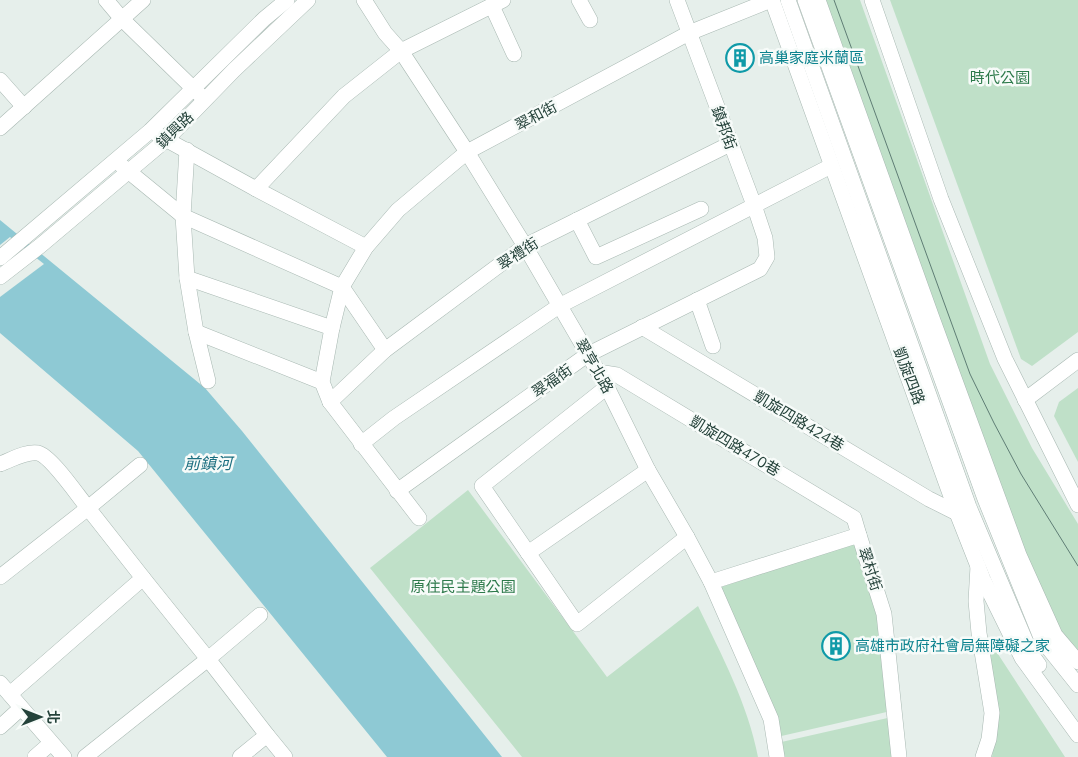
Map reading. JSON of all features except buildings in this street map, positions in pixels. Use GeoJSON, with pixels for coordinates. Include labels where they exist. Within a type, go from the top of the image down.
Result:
{"type":"FeatureCollection","features":[{"type":"Feature","properties":{"kind":"street"},"geometry":{"type":"LineString","coordinates":[[106,0],[122,19],[193,90],[206,100]]}},
{"type":"Feature","properties":{"kind":"street"},"geometry":{"type":"LineString","coordinates":[[0,128],[143,0]]}},
{"type":"Feature","properties":{"kind":"street","name":"鎮興路"},"geometry":{"type":"LineString","coordinates":[[0,258],[150,131],[287,0]]}},
{"type":"Feature","properties":{"kind":"street","name":"鎮興路"},"geometry":{"type":"LineString","coordinates":[[0,277],[167,139],[276,29],[308,0]]}},
{"type":"Feature","properties":{"kind":"street","name":"翠亨北路"},"geometry":{"type":"LineString","coordinates":[[364,0],[384,33],[401,51],[467,152],[525,246],[598,372],[648,470],[687,537],[710,582],[771,719],[777,757]]}},
{"type":"Feature","properties":{"kind":"street"},"geometry":{"type":"LineString","coordinates":[[579,0],[590,20]]}},
{"type":"Feature","properties":{"kind":"street","name":"鎮邦街"},"geometry":{"type":"LineString","coordinates":[[677,0],[754,206],[765,238],[767,257]]}},
{"type":"Feature","properties":{"kind":"street","name":"翠和街"},"geometry":{"type":"LineString","coordinates":[[322,382],[342,287],[366,247],[398,210],[467,152],[689,33],[772,0]]}},
{"type":"Feature","properties":{"kind":"street","name":"凱旋四路"},"geometry":{"type":"LineString","coordinates":[[772,0],[957,513],[978,566],[1022,658],[1078,736]]}},
{"type":"Feature","properties":{"kind":"street","name":"凱旋四路"},"geometry":{"type":"LineString","coordinates":[[788,0],[976,523],[1031,654],[1078,718]]}},
{"type":"Feature","properties":{"kind":"street","name":"凱旋四路"},"geometry":{"type":"LineString","coordinates":[[805,0],[985,499],[1042,640],[1078,685]]}},
{"type":"Feature","properties":{"kind":"street"},"geometry":{"type":"LineString","coordinates":[[818,0],[1019,555],[1055,635],[1078,662]]}},
{"type":"Feature","properties":{"kind":"street"},"geometry":{"type":"LineString","coordinates":[[872,0],[941,199],[1006,359],[1078,505]]}},
{"type":"Feature","properties":{"kind":"street"},"geometry":{"type":"LineString","coordinates":[[256,190],[344,96],[401,51],[497,3],[514,54]]}},
{"type":"Feature","properties":{"kind":"street"},"geometry":{"type":"LineString","coordinates":[[0,80],[24,107]]}},
{"type":"Feature","properties":{"kind":"street"},"geometry":{"type":"LineString","coordinates":[[150,131],[256,190],[366,247]]}},
{"type":"Feature","properties":{"kind":"street","name":"翠禮街"},"geometry":{"type":"LineString","coordinates":[[330,402],[385,350],[525,246],[730,144]]}},
{"type":"Feature","properties":{"kind":"street"},"geometry":{"type":"LineString","coordinates":[[187,150],[183,216],[187,278],[196,332],[208,381]]}},
{"type":"Feature","properties":{"kind":"street"},"geometry":{"type":"LineString","coordinates":[[116,161],[183,216],[342,287],[385,350]]}},
{"type":"Feature","properties":{"kind":"street"},"geometry":{"type":"LineString","coordinates":[[361,444],[394,418],[559,306],[831,166]]}},
{"type":"Feature","properties":{"kind":"street"},"geometry":{"type":"LineString","coordinates":[[577,220],[596,257],[701,209]]}},
{"type":"Feature","properties":{"kind":"street","name":"翠福街"},"geometry":{"type":"LineString","coordinates":[[397,491],[587,355],[760,269],[767,257]]}},
{"type":"Feature","properties":{"kind":"street"},"geometry":{"type":"LineString","coordinates":[[187,278],[332,328]]}},
{"type":"Feature","properties":{"kind":"street"},"geometry":{"type":"LineString","coordinates":[[697,300],[713,346]]}},
{"type":"Feature","properties":{"kind":"street","name":"凱旋四路424巷"},"geometry":{"type":"LineString","coordinates":[[642,327],[929,499],[957,513]]}},
{"type":"Feature","properties":{"kind":"street"},"geometry":{"type":"LineString","coordinates":[[196,332],[322,382],[330,402],[419,518]]}},
{"type":"Feature","properties":{"kind":"street"},"geometry":{"type":"LineString","coordinates":[[1025,400],[1078,360]]}},
{"type":"Feature","properties":{"kind":"street","name":"凱旋四路470巷"},"geometry":{"type":"LineString","coordinates":[[598,372],[617,375],[854,518],[859,534]]}},
{"type":"Feature","properties":{"kind":"street"},"geometry":{"type":"LineString","coordinates":[[606,387],[482,486],[577,624],[687,537]]}},
{"type":"Feature","properties":{"kind":"street"},"geometry":{"type":"LineString","coordinates":[[0,464],[24,455],[36,453],[47,457],[285,757]]}},
{"type":"Feature","properties":{"kind":"street"},"geometry":{"type":"LineString","coordinates":[[0,577],[140,465]]}},
{"type":"Feature","properties":{"kind":"street"},"geometry":{"type":"LineString","coordinates":[[528,553],[648,470]]}},
{"type":"Feature","properties":{"kind":"street","name":"翠村街"},"geometry":{"type":"LineString","coordinates":[[710,582],[859,534],[884,614],[899,757]]}},
{"type":"Feature","properties":{"kind":"street"},"geometry":{"type":"LineString","coordinates":[[978,566],[976,609],[992,713],[989,739],[983,757]]}},
{"type":"Feature","properties":{"kind":"street"},"geometry":{"type":"LineString","coordinates":[[64,757],[5,688],[143,578]]}},
{"type":"Feature","properties":{"kind":"street"},"geometry":{"type":"LineString","coordinates":[[85,757],[260,615]]}},
{"type":"Feature","properties":{"kind":"street"},"geometry":{"type":"LineString","coordinates":[[0,727],[21,708]]}},
{"type":"Feature","properties":{"kind":"street"},"geometry":{"type":"LineString","coordinates":[[240,757],[267,735]]}},
{"type":"Feature","properties":{"kind":"street"},"geometry":{"type":"LineString","coordinates":[[35,757],[52,743]]}},
{"type":"Feature","properties":{"kind":"green space"},"geometry":{"type":"Polygon","coordinates":[[[822,0],[860,0],[990,364],[1032,448],[1078,524],[1078,653],[1060,631],[1025,554],[822,0]]]}},
{"type":"Feature","properties":{"kind":"green space","name":"時代公園"},"geometry":{"type":"Polygon","coordinates":[[[890,0],[1078,0],[1078,332],[1032,366],[1021,359],[890,0]]]}},
{"type":"Feature","properties":{"kind":"green space"},"geometry":{"type":"Polygon","coordinates":[[[1078,388],[1078,462],[1054,416],[1059,402],[1078,388]]]}},
{"type":"Feature","properties":{"kind":"green space","name":"原住民主題公園"},"geometry":{"type":"Polygon","coordinates":[[[468,490],[607,677],[698,606],[741,699],[758,757],[522,757],[370,568],[468,490]]]}},
{"type":"Feature","properties":{"kind":"green space"},"geometry":{"type":"Polygon","coordinates":[[[854,543],[881,615],[891,711],[777,737],[718,588],[854,543]]]}},
{"type":"Feature","properties":{"kind":"green space"},"geometry":{"type":"Polygon","coordinates":[[[996,651],[1065,757],[992,757],[997,720],[988,656],[996,651]]]}},
{"type":"Feature","properties":{"kind":"green space"},"geometry":{"type":"Polygon","coordinates":[[[892,717],[896,757],[780,757],[777,743],[892,717]]]}},
{"type":"Feature","properties":{"kind":"water","name":"前鎮河"},"geometry":{"type":"Polygon","coordinates":[[[0,220],[205,388],[242,431],[502,757],[387,757],[138,451],[0,333],[0,220]]]}},
{"type":"Feature","properties":{"kind":"pier"},"geometry":{"type":"Polygon","coordinates":[[[10,237],[44,264],[0,297],[0,245],[10,237]]]}},
{"type":"Feature","properties":{"kind":"tram line"},"geometry":{"type":"LineString","coordinates":[[834,0],[970,374],[1021,474],[1078,566]]}},
{"type":"Feature","properties":{"kind":"place","name":"高巢家庭米蘭區"},"geometry":{"type":"Point","coordinates":[740,58]}},
{"type":"Feature","properties":{"kind":"place","name":"高雄市政府社會局無障礙之家"},"geometry":{"type":"Point","coordinates":[836,646]}}]}
